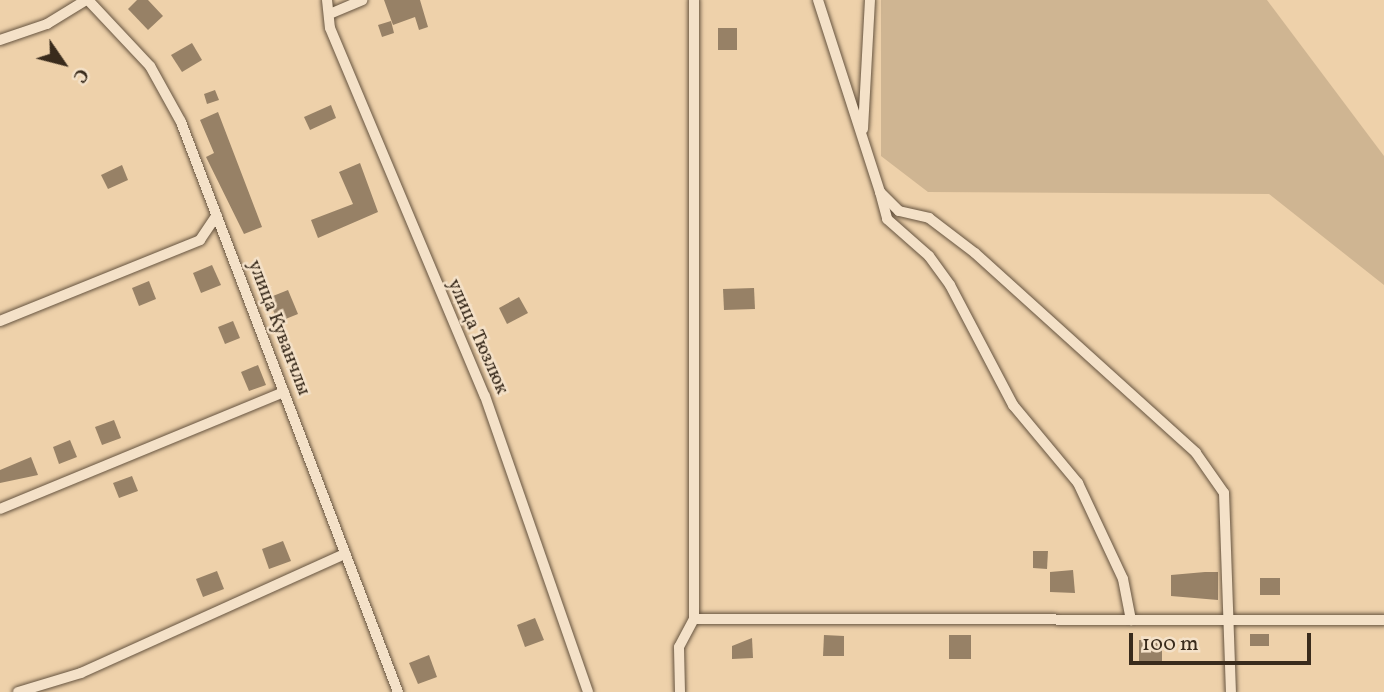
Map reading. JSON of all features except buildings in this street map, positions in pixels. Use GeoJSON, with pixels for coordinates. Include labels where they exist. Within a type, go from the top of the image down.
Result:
{"type":"FeatureCollection","features":[{"type":"Feature","properties":{"kind":"street"},"geometry":{"type":"LineString","coordinates":[[0,40],[47,24],[87,0]]}},
{"type":"Feature","properties":{"kind":"street","name":"улица Куванчлы"},"geometry":{"type":"LineString","coordinates":[[87,0],[150,66],[181,122],[398,692]]}},
{"type":"Feature","properties":{"kind":"street","name":"улица Тюзлюк"},"geometry":{"type":"LineString","coordinates":[[327,0],[332,13],[330,28],[485,396],[588,692]]}},
{"type":"Feature","properties":{"kind":"street"},"geometry":{"type":"LineString","coordinates":[[332,13],[362,0]]}},
{"type":"Feature","properties":{"kind":"street"},"geometry":{"type":"LineString","coordinates":[[680,692],[679,647],[694,619],[694,0]]}},
{"type":"Feature","properties":{"kind":"street"},"geometry":{"type":"LineString","coordinates":[[818,0],[839,81],[863,132],[887,219],[929,256],[950,285],[1013,405],[1078,483],[1123,579],[1131,620]]}},
{"type":"Feature","properties":{"kind":"street"},"geometry":{"type":"LineString","coordinates":[[863,132],[870,0]]}},
{"type":"Feature","properties":{"kind":"street"},"geometry":{"type":"LineString","coordinates":[[880,192],[899,211],[929,218],[975,253],[1196,453],[1224,493],[1231,621],[1231,692]]}},
{"type":"Feature","properties":{"kind":"street"},"geometry":{"type":"LineString","coordinates":[[0,321],[200,240],[217,215]]}},
{"type":"Feature","properties":{"kind":"street"},"geometry":{"type":"LineString","coordinates":[[0,509],[284,392]]}},
{"type":"Feature","properties":{"kind":"street"},"geometry":{"type":"LineString","coordinates":[[18,692],[81,673],[345,554]]}},
{"type":"Feature","properties":{"kind":"street"},"geometry":{"type":"LineString","coordinates":[[694,619],[1384,620]]}},
{"type":"Feature","properties":{"kind":"shaded area"},"geometry":{"type":"Polygon","coordinates":[[[881,0],[1267,0],[1384,156],[1384,285],[1269,194],[928,192],[881,156],[881,0]]]}}]}
